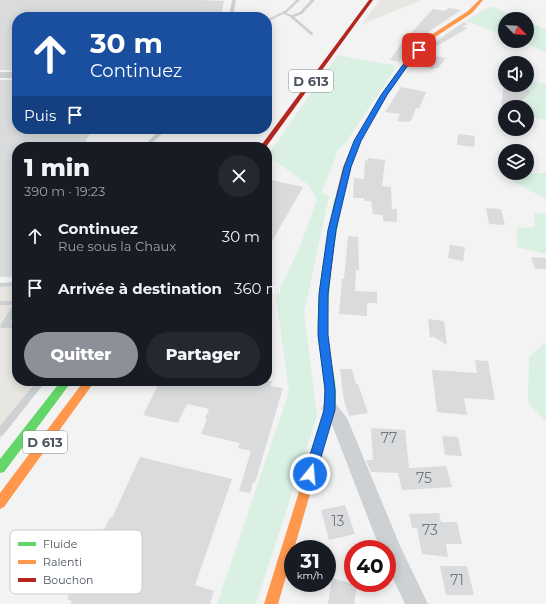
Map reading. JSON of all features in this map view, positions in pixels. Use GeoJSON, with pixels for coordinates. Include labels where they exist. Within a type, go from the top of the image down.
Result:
{"type":"FeatureCollection","features":[{"type":"Feature","properties":{"kind":"street","name":"D 613"},"geometry":{"type":"LineString","coordinates":[[267,142],[356,15],[363,0]]}},
{"type":"Feature","properties":{"kind":"street","name":"D 613"},"geometry":{"type":"LineString","coordinates":[[295,87],[356,15],[371,0]]}},
{"type":"Feature","properties":{"kind":"street"},"geometry":{"type":"LineString","coordinates":[[271,604],[330,410],[330,390],[323,335],[324,294],[332,230],[347,167],[357,141],[384,95],[404,67],[430,39],[470,12],[481,0]]}},
{"type":"Feature","properties":{"kind":"street"},"geometry":{"type":"LineString","coordinates":[[0,75],[12,75]]}},
{"type":"Feature","properties":{"kind":"street","name":"D 613"},"geometry":{"type":"LineString","coordinates":[[0,468],[64,386]]}},
{"type":"Feature","properties":{"kind":"street","name":"D 613"},"geometry":{"type":"LineString","coordinates":[[0,503],[86,386]]}},
{"type":"Feature","properties":{"kind":"street"},"geometry":{"type":"LineString","coordinates":[[330,410],[338,418],[393,555],[417,604]]}},
{"type":"Feature","properties":{"kind":"lane"},"geometry":{"type":"LineString","coordinates":[[232,12],[234,0]]}},
{"type":"Feature","properties":{"kind":"lane"},"geometry":{"type":"LineString","coordinates":[[272,18],[283,13],[298,0]]}},
{"type":"Feature","properties":{"kind":"lane"},"geometry":{"type":"LineString","coordinates":[[291,17],[301,13],[313,0]]}},
{"type":"Feature","properties":{"kind":"lane"},"geometry":{"type":"LineString","coordinates":[[283,13],[291,17],[312,34]]}},
{"type":"Feature","properties":{"kind":"lane"},"geometry":{"type":"LineString","coordinates":[[150,142],[158,134]]}},
{"type":"Feature","properties":{"kind":"lane"},"geometry":{"type":"LineString","coordinates":[[0,285],[12,284]]}},
{"type":"Feature","properties":{"kind":"lane"},"geometry":{"type":"LineString","coordinates":[[0,303],[12,304]]}},
{"type":"Feature","properties":{"kind":"lane"},"geometry":{"type":"LineString","coordinates":[[4,326],[12,312]]}},
{"type":"Feature","properties":{"kind":"lane"},"geometry":{"type":"LineString","coordinates":[[4,326],[12,325]]}},
{"type":"Feature","properties":{"kind":"lane"},"geometry":{"type":"LineString","coordinates":[[4,326],[12,328]]}},
{"type":"Feature","properties":{"kind":"lane"},"geometry":{"type":"LineString","coordinates":[[0,432],[38,386]]}},
{"type":"Feature","properties":{"kind":"shaded area"},"geometry":{"type":"Polygon","coordinates":[[[380,0],[421,0],[361,25],[380,0]]]}},
{"type":"Feature","properties":{"kind":"shaded area"},"geometry":{"type":"Polygon","coordinates":[[[0,287],[12,287],[12,386],[41,386],[0,440],[0,287]]]}},
{"type":"Feature","properties":{"kind":"green space"},"geometry":{"type":"Polygon","coordinates":[[[489,7],[505,12],[498,12],[498,33],[466,21],[489,7]]]}},
{"type":"Feature","properties":{"kind":"green space"},"geometry":{"type":"Polygon","coordinates":[[[534,24],[546,30],[546,52],[534,47],[534,24]]]}},
{"type":"Feature","properties":{"kind":"green space"},"geometry":{"type":"Polygon","coordinates":[[[338,55],[397,66],[346,142],[338,150],[322,192],[329,197],[304,313],[317,416],[256,604],[217,604],[289,392],[276,297],[301,244],[317,199],[307,184],[274,160],[276,155],[272,159],[272,149],[338,55]]]}},
{"type":"Feature","properties":{"kind":"green space"},"geometry":{"type":"Polygon","coordinates":[[[534,82],[546,84],[546,120],[534,117],[534,100],[525,100],[528,92],[534,92],[534,82]]]}},
{"type":"Feature","properties":{"kind":"green space"},"geometry":{"type":"Polygon","coordinates":[[[534,173],[546,173],[546,199],[512,181],[534,180],[534,173]]]}},
{"type":"Feature","properties":{"kind":"green space"},"geometry":{"type":"Polygon","coordinates":[[[534,213],[546,214],[546,254],[517,247],[517,228],[535,227],[534,213]]]}},
{"type":"Feature","properties":{"kind":"green space"},"geometry":{"type":"Polygon","coordinates":[[[546,342],[546,421],[528,403],[529,357],[546,342]]]}},
{"type":"Feature","properties":{"kind":"building"},"geometry":{"type":"Polygon","coordinates":[[[0,0],[224,1],[222,12],[12,12],[12,70],[0,70],[0,0]]]}},
{"type":"Feature","properties":{"kind":"building"},"geometry":{"type":"Polygon","coordinates":[[[449,8],[461,10],[428,32],[399,62],[390,60],[401,44],[433,9],[445,11],[449,8]]]}},
{"type":"Feature","properties":{"kind":"building"},"geometry":{"type":"Polygon","coordinates":[[[464,22],[468,24],[462,27],[468,28],[430,50],[438,40],[464,22]]]}},
{"type":"Feature","properties":{"kind":"building"},"geometry":{"type":"Polygon","coordinates":[[[426,54],[446,58],[438,68],[433,69],[416,65],[426,54]]]}},
{"type":"Feature","properties":{"kind":"building"},"geometry":{"type":"Polygon","coordinates":[[[0,80],[12,80],[12,134],[90,134],[86,142],[12,142],[12,275],[11,277],[0,277],[0,80]]]}},
{"type":"Feature","properties":{"kind":"building"},"geometry":{"type":"Polygon","coordinates":[[[401,87],[426,92],[419,109],[416,108],[411,121],[397,121],[400,114],[385,112],[401,87]]]}},
{"type":"Feature","properties":{"kind":"building"},"geometry":{"type":"Polygon","coordinates":[[[503,92],[530,93],[523,100],[502,100],[503,92]]]}},
{"type":"Feature","properties":{"kind":"building"},"geometry":{"type":"Polygon","coordinates":[[[458,134],[475,136],[474,147],[457,145],[458,134]]]}},
{"type":"Feature","properties":{"kind":"building"},"geometry":{"type":"Polygon","coordinates":[[[368,158],[385,160],[382,186],[391,187],[392,209],[397,209],[397,222],[383,221],[383,215],[373,214],[371,201],[364,201],[364,198],[353,198],[354,178],[364,179],[365,160],[367,161],[368,158]]]}},
{"type":"Feature","properties":{"kind":"building"},"geometry":{"type":"Polygon","coordinates":[[[272,180],[303,187],[272,241],[272,180]]]}},
{"type":"Feature","properties":{"kind":"building"},"geometry":{"type":"Polygon","coordinates":[[[486,208],[501,209],[505,225],[489,224],[486,208]]]}},
{"type":"Feature","properties":{"kind":"building"},"geometry":{"type":"Polygon","coordinates":[[[348,236],[358,237],[359,270],[356,270],[355,291],[377,292],[377,303],[367,303],[367,316],[339,314],[348,236]]]}},
{"type":"Feature","properties":{"kind":"building"},"geometry":{"type":"Polygon","coordinates":[[[450,245],[465,247],[463,261],[448,258],[450,245]]]}},
{"type":"Feature","properties":{"kind":"building"},"geometry":{"type":"Polygon","coordinates":[[[531,257],[546,258],[546,269],[535,269],[531,257]]]}},
{"type":"Feature","properties":{"kind":"building"},"geometry":{"type":"Polygon","coordinates":[[[428,319],[444,321],[447,345],[434,337],[430,337],[428,319]]]}},
{"type":"Feature","properties":{"kind":"building"},"geometry":{"type":"Polygon","coordinates":[[[475,360],[488,361],[495,400],[464,398],[467,415],[437,412],[432,370],[477,373],[475,360]]]}},
{"type":"Feature","properties":{"kind":"building"},"geometry":{"type":"Polygon","coordinates":[[[340,369],[352,369],[356,384],[358,384],[368,413],[349,416],[344,401],[340,369]]]}},
{"type":"Feature","properties":{"kind":"building"},"geometry":{"type":"Polygon","coordinates":[[[158,386],[270,386],[283,388],[255,483],[253,482],[250,493],[239,491],[251,451],[238,448],[240,443],[201,434],[209,409],[187,404],[178,423],[143,415],[158,386]]]}},
{"type":"Feature","properties":{"kind":"building"},"geometry":{"type":"Polygon","coordinates":[[[371,428],[405,430],[409,468],[446,466],[452,487],[402,490],[398,473],[371,472],[366,460],[373,460],[371,428]]]}},
{"type":"Feature","properties":{"kind":"building"},"geometry":{"type":"Polygon","coordinates":[[[442,436],[458,437],[462,456],[445,455],[442,436]]]}},
{"type":"Feature","properties":{"kind":"building"},"geometry":{"type":"Polygon","coordinates":[[[140,457],[232,479],[195,585],[214,591],[210,604],[70,604],[72,601],[67,599],[70,594],[142,594],[142,530],[104,530],[110,517],[112,518],[140,457]]]}},
{"type":"Feature","properties":{"kind":"building"},"geometry":{"type":"Polygon","coordinates":[[[345,505],[355,534],[329,540],[321,510],[345,505]]]}},
{"type":"Feature","properties":{"kind":"building"},"geometry":{"type":"Polygon","coordinates":[[[439,513],[441,522],[457,522],[462,544],[446,544],[448,557],[422,554],[417,528],[412,528],[409,514],[439,513]]]}},
{"type":"Feature","properties":{"kind":"building"},"geometry":{"type":"Polygon","coordinates":[[[440,566],[467,566],[474,595],[446,595],[440,566]]]}},
{"type":"Feature","properties":{"kind":"building"},"geometry":{"type":"Polygon","coordinates":[[[336,579],[344,581],[344,592],[356,592],[354,604],[328,604],[330,592],[336,592],[336,579]]]}},
{"type":"Feature","properties":{"kind":"traffic: fast"},"geometry":{"type":"LineString","coordinates":[[327,418],[330,387],[323,334],[325,281],[340,195]]}},
{"type":"Feature","properties":{"kind":"traffic: fast"},"geometry":{"type":"LineString","coordinates":[[0,468],[63,386]]}},
{"type":"Feature","properties":{"kind":"traffic: slow"},"geometry":{"type":"LineString","coordinates":[[340,195],[347,167],[357,141],[384,95],[404,67],[433,36],[470,12],[481,0]]}},
{"type":"Feature","properties":{"kind":"traffic: slow"},"geometry":{"type":"LineString","coordinates":[[0,503],[86,386]]}},
{"type":"Feature","properties":{"kind":"traffic: slow"},"geometry":{"type":"LineString","coordinates":[[271,604],[327,418]]}},
{"type":"Feature","properties":{"kind":"traffic: jam"},"geometry":{"type":"LineString","coordinates":[[267,142],[371,0]]}},
{"type":"Feature","properties":{"kind":"route"},"geometry":{"type":"LineString","coordinates":[[310,474],[330,410],[330,390],[323,335],[324,294],[332,230],[347,167],[357,141],[384,95],[404,67],[419,50]]}}]}
